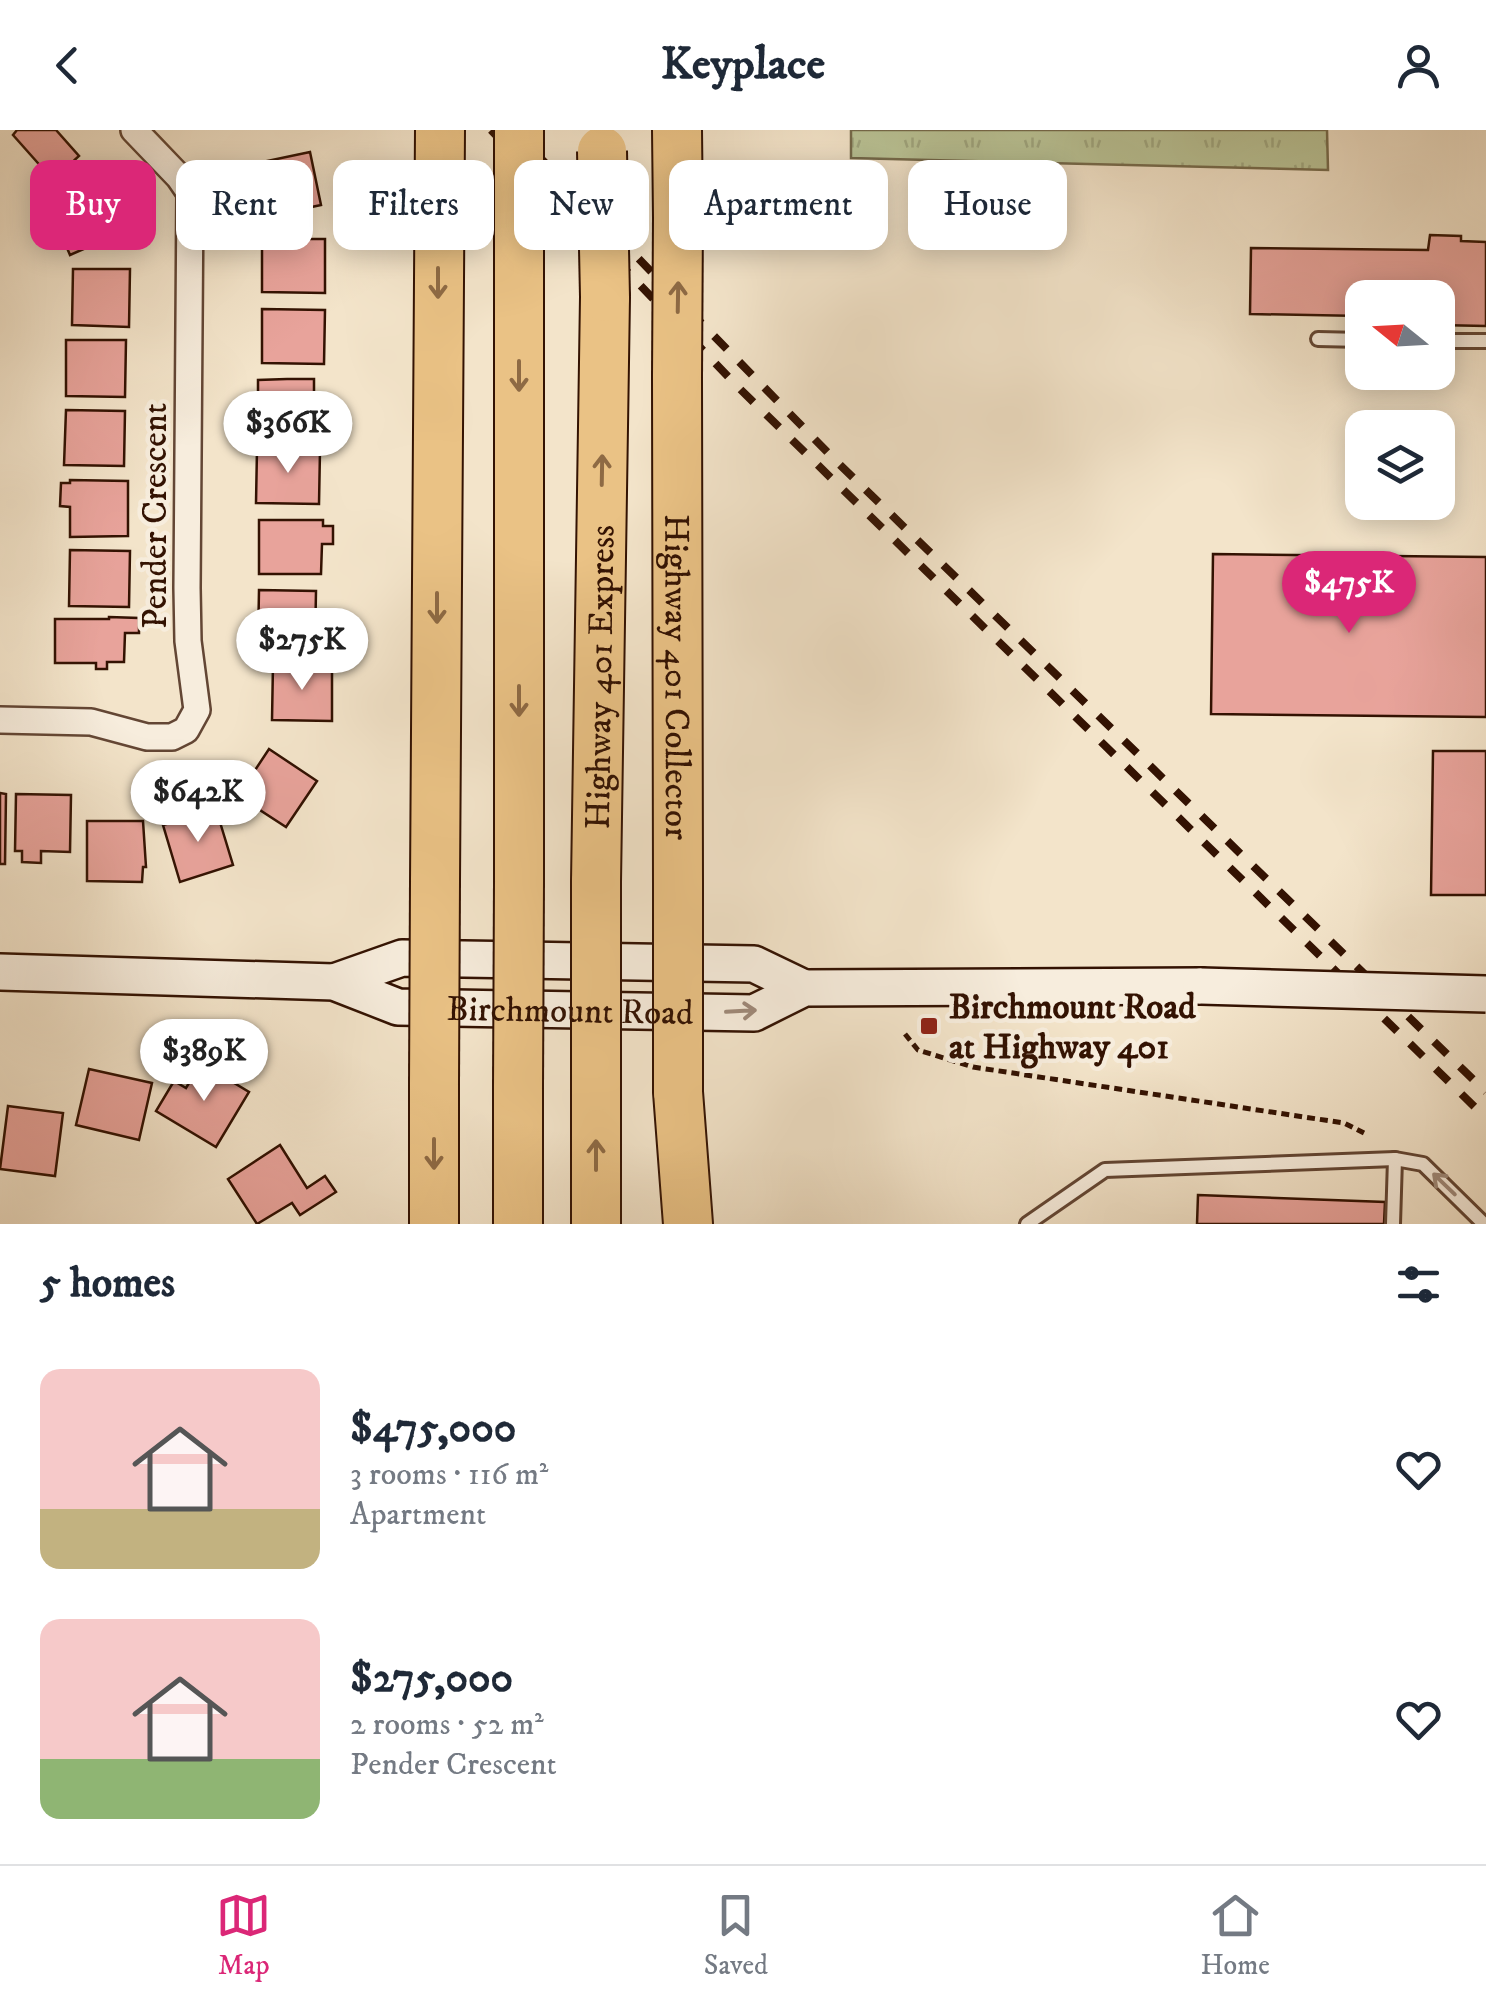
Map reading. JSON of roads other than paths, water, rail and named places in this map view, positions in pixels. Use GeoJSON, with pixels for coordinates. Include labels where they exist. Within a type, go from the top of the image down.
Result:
{"type":"FeatureCollection","features":[{"type":"Feature","properties":{"kind":"highway"},"geometry":{"type":"LineString","coordinates":[[434,1224],[440,130]]}},
{"type":"Feature","properties":{"kind":"highway"},"geometry":{"type":"LineString","coordinates":[[518,1224],[519,130]]}},
{"type":"Feature","properties":{"kind":"highway","name":"Highway 401 Collector"},"geometry":{"type":"LineString","coordinates":[[678,130],[678,1092],[688,1224]]}},
{"type":"Feature","properties":{"kind":"highway","name":"Highway 401 Express"},"geometry":{"type":"LineString","coordinates":[[596,1224],[596,882],[605,297],[602,140]]}},
{"type":"Feature","properties":{"kind":"main road","name":"Birchmount Road"},"geometry":{"type":"LineString","coordinates":[[334,982],[402,958],[754,964],[804,988],[1201,986],[1486,994]]}},
{"type":"Feature","properties":{"kind":"main road","name":"Birchmount Road"},"geometry":{"type":"LineString","coordinates":[[0,972],[334,982],[398,1007],[754,1013],[804,988]]}},
{"type":"Feature","properties":{"kind":"street","name":"Pender Crescent"},"geometry":{"type":"LineString","coordinates":[[0,720],[91,722],[147,737],[172,737],[186,730],[197,710],[188,642],[187,588],[190,193],[134,130]]}},
{"type":"Feature","properties":{"kind":"lane"},"geometry":{"type":"LineString","coordinates":[[1318,339],[1345,340]]}},
{"type":"Feature","properties":{"kind":"lane"},"geometry":{"type":"LineString","coordinates":[[1455,341],[1486,341]]}},
{"type":"Feature","properties":{"kind":"lane"},"geometry":{"type":"LineString","coordinates":[[1027,1224],[1105,1170],[1395,1159],[1422,1164],[1484,1224]]}},
{"type":"Feature","properties":{"kind":"lane"},"geometry":{"type":"LineString","coordinates":[[1393,1224],[1395,1159]]}},
{"type":"Feature","properties":{"kind":"railway"},"geometry":{"type":"LineString","coordinates":[[491,130],[739,388],[1486,1118]]}},
{"type":"Feature","properties":{"kind":"railway"},"geometry":{"type":"LineString","coordinates":[[513,130],[835,460],[1486,1092]]}},
{"type":"Feature","properties":{"kind":"place","name":"Birchmount Road at Highway 401"},"geometry":{"type":"Point","coordinates":[929,1026]}}]}
